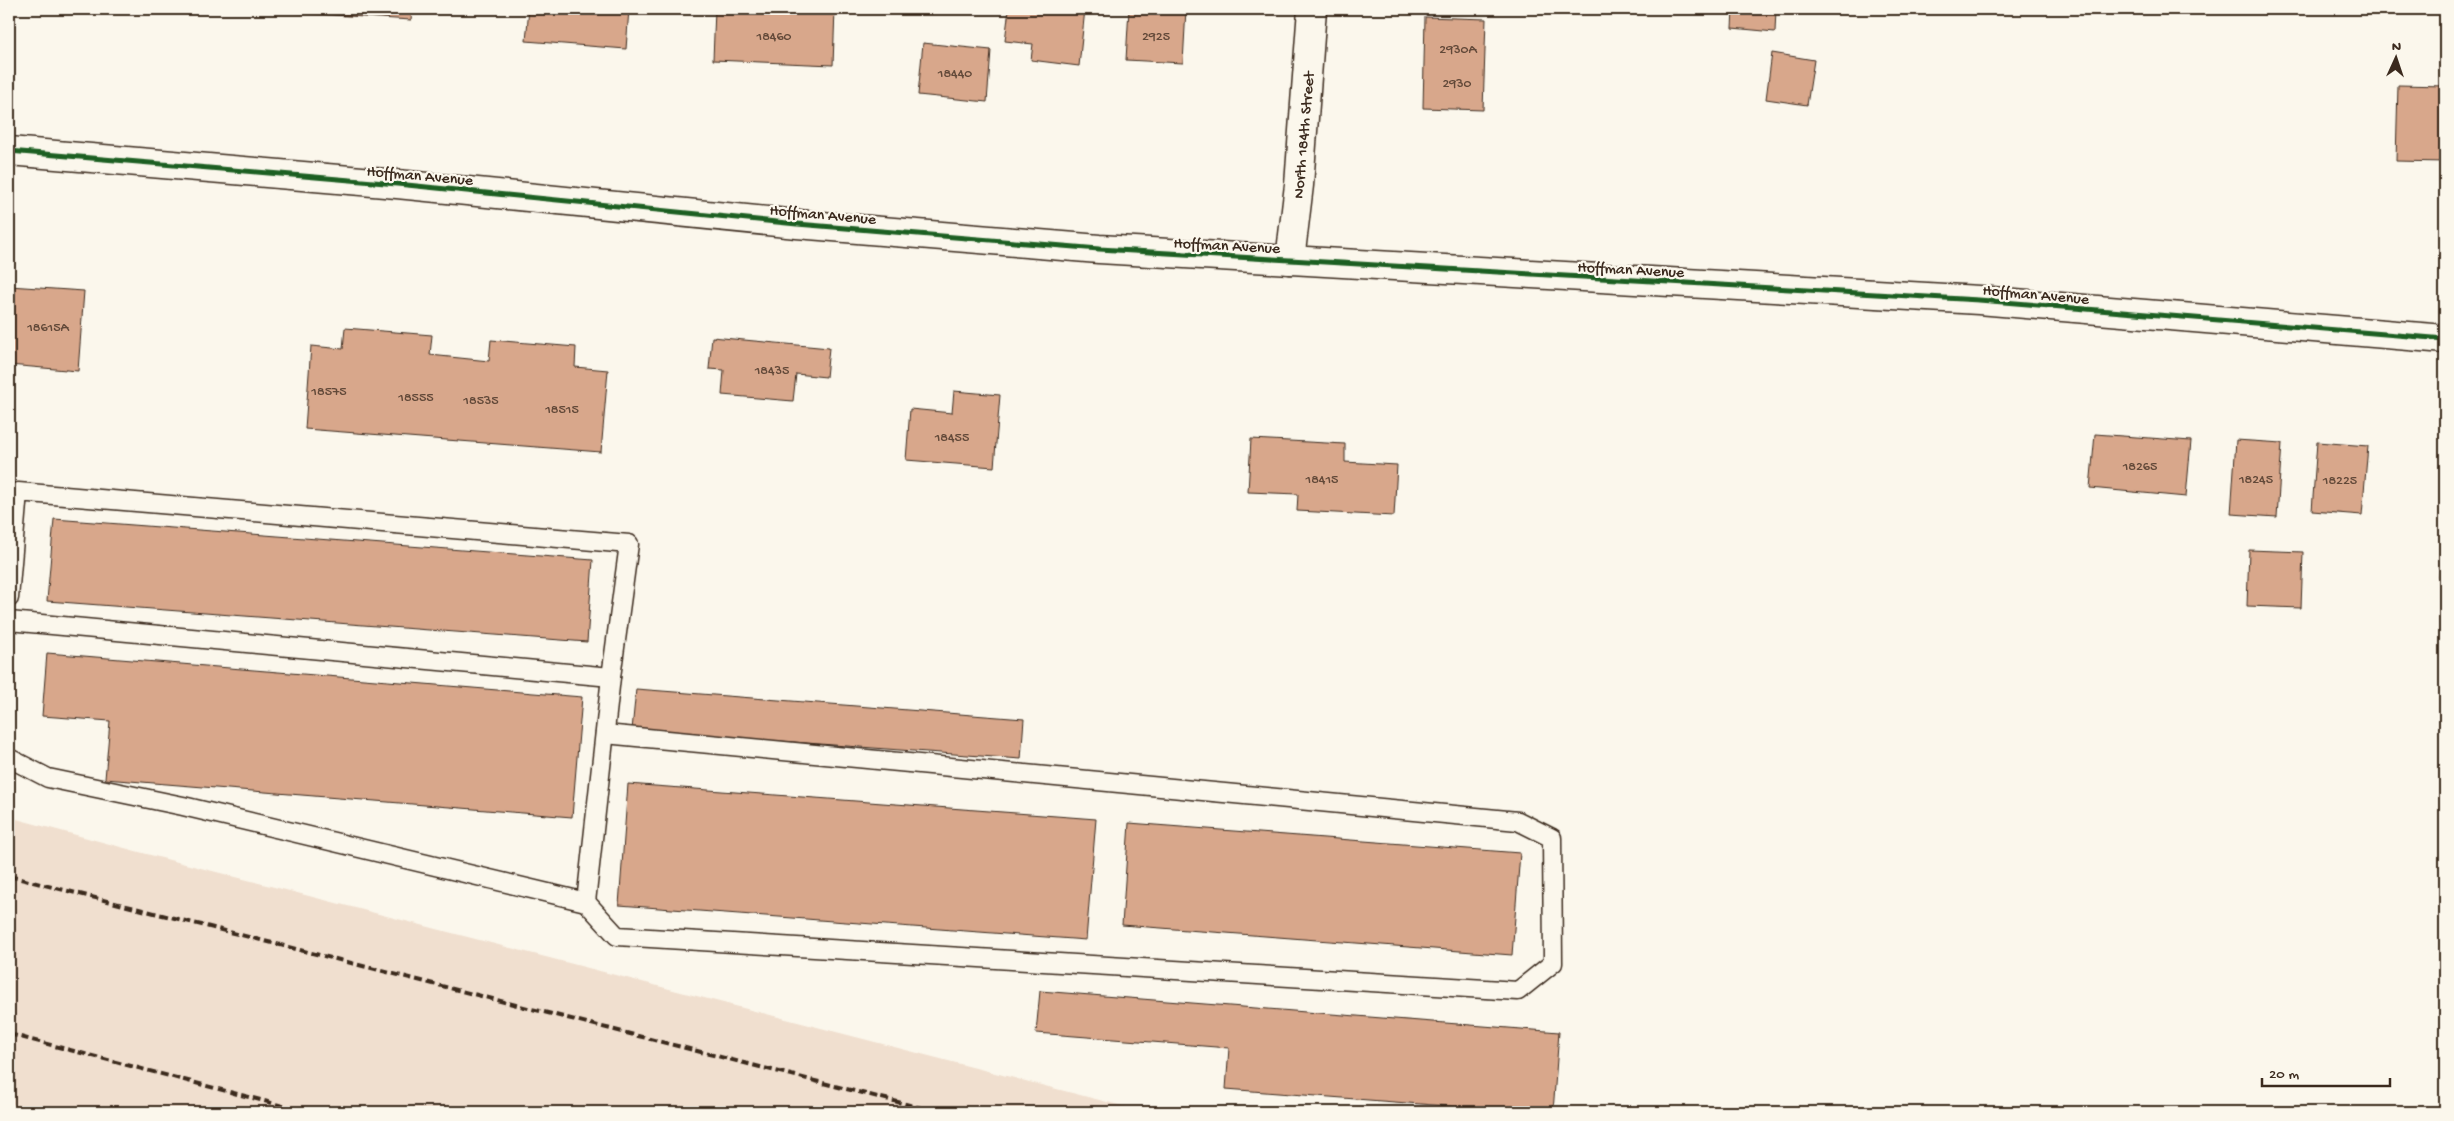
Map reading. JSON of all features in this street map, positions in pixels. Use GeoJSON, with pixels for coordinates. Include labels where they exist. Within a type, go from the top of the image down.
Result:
{"type":"FeatureCollection","features":[{"type":"Feature","properties":{"kind":"street","name":"North 184th Street"},"geometry":{"type":"LineString","coordinates":[[1290,260],[1299,185],[1312,9]]}},
{"type":"Feature","properties":{"kind":"street","name":"Hoffman Avenue"},"geometry":{"type":"LineString","coordinates":[[9,152],[397,184],[797,224],[1060,246],[1979,300],[2445,339]]}},
{"type":"Feature","properties":{"kind":"lane"},"geometry":{"type":"LineString","coordinates":[[9,598],[18,492],[629,544],[611,677],[586,902]]}},
{"type":"Feature","properties":{"kind":"lane"},"geometry":{"type":"LineString","coordinates":[[9,622],[611,677]]}},
{"type":"Feature","properties":{"kind":"lane"},"geometry":{"type":"LineString","coordinates":[[9,758],[48,778],[183,806],[586,902],[617,936],[1518,991],[1553,964],[1552,838],[1518,821],[605,734]]}},
{"type":"Feature","properties":{"kind":"shaded area"},"geometry":{"type":"Polygon","coordinates":[[[9,817],[1146,1112],[40,1112],[9,1103],[9,817]]]}},
{"type":"Feature","properties":{"kind":"building"},"geometry":{"type":"Polygon","coordinates":[[[286,9],[412,9],[411,20],[286,12],[286,9]]]}},
{"type":"Feature","properties":{"kind":"building"},"geometry":{"type":"Polygon","coordinates":[[[529,9],[629,9],[626,49],[526,41],[529,9]]]}},
{"type":"Feature","properties":{"kind":"building"},"geometry":{"type":"Polygon","coordinates":[[[715,9],[835,9],[833,65],[713,60],[715,9]]]}},
{"type":"Feature","properties":{"kind":"building"},"geometry":{"type":"Polygon","coordinates":[[[1009,9],[1085,9],[1079,66],[1031,60],[1033,44],[1005,41],[1009,9]]]}},
{"type":"Feature","properties":{"kind":"building"},"geometry":{"type":"Polygon","coordinates":[[[1129,9],[1186,9],[1183,63],[1126,60],[1129,9]]]}},
{"type":"Feature","properties":{"kind":"building"},"geometry":{"type":"Polygon","coordinates":[[[1733,9],[1776,9],[1775,32],[1732,28],[1733,9]]]}},
{"type":"Feature","properties":{"kind":"building"},"geometry":{"type":"Polygon","coordinates":[[[2418,9],[2445,9],[2445,13],[2418,11],[2418,9]]]}},
{"type":"Feature","properties":{"kind":"building"},"geometry":{"type":"Polygon","coordinates":[[[1425,17],[1486,19],[1483,110],[1423,108],[1425,17]]]}},
{"type":"Feature","properties":{"kind":"building"},"geometry":{"type":"Polygon","coordinates":[[[923,43],[991,50],[987,102],[918,95],[923,43]]]}},
{"type":"Feature","properties":{"kind":"building"},"geometry":{"type":"Polygon","coordinates":[[[1772,53],[1814,60],[1807,105],[1766,99],[1772,53]]]}},
{"type":"Feature","properties":{"kind":"building"},"geometry":{"type":"Polygon","coordinates":[[[2398,85],[2445,86],[2445,162],[2396,161],[2398,85]]]}},
{"type":"Feature","properties":{"kind":"building"},"geometry":{"type":"Polygon","coordinates":[[[9,286],[84,291],[78,371],[9,365],[9,286]]]}},
{"type":"Feature","properties":{"kind":"building"},"geometry":{"type":"Polygon","coordinates":[[[345,328],[432,335],[430,355],[489,361],[491,340],[576,347],[575,367],[608,370],[601,452],[305,429],[311,346],[343,349],[345,328]]]}},
{"type":"Feature","properties":{"kind":"building"},"geometry":{"type":"Polygon","coordinates":[[[712,337],[829,348],[826,377],[796,374],[793,401],[722,395],[724,370],[709,369],[712,337]]]}},
{"type":"Feature","properties":{"kind":"building"},"geometry":{"type":"Polygon","coordinates":[[[954,391],[1000,395],[994,467],[906,460],[910,409],[952,413],[954,391]]]}},
{"type":"Feature","properties":{"kind":"building"},"geometry":{"type":"Polygon","coordinates":[[[2095,434],[2191,441],[2186,497],[2090,488],[2095,434]]]}},
{"type":"Feature","properties":{"kind":"building"},"geometry":{"type":"Polygon","coordinates":[[[1251,439],[1345,444],[1345,462],[1397,465],[1394,516],[1297,511],[1298,494],[1248,492],[1251,439]]]}},
{"type":"Feature","properties":{"kind":"building"},"geometry":{"type":"Polygon","coordinates":[[[2236,440],[2282,443],[2277,517],[2231,514],[2236,440]]]}},
{"type":"Feature","properties":{"kind":"building"},"geometry":{"type":"Polygon","coordinates":[[[2317,442],[2368,446],[2362,515],[2312,511],[2317,442]]]}},
{"type":"Feature","properties":{"kind":"building"},"geometry":{"type":"Polygon","coordinates":[[[54,519],[593,560],[587,642],[47,601],[54,519]]]}},
{"type":"Feature","properties":{"kind":"building"},"geometry":{"type":"Polygon","coordinates":[[[2443,528],[2445,528],[2445,578],[2439,577],[2443,528]]]}},
{"type":"Feature","properties":{"kind":"building"},"geometry":{"type":"Polygon","coordinates":[[[2249,550],[2303,552],[2301,608],[2247,606],[2249,550]]]}},
{"type":"Feature","properties":{"kind":"building"},"geometry":{"type":"Polygon","coordinates":[[[47,653],[582,697],[572,817],[105,779],[110,721],[42,716],[47,653]]]}},
{"type":"Feature","properties":{"kind":"building"},"geometry":{"type":"Polygon","coordinates":[[[636,689],[1024,719],[1021,759],[632,730],[636,689]]]}},
{"type":"Feature","properties":{"kind":"building"},"geometry":{"type":"Polygon","coordinates":[[[628,784],[1096,819],[1086,940],[619,905],[628,784]]]}},
{"type":"Feature","properties":{"kind":"building"},"geometry":{"type":"Polygon","coordinates":[[[1129,823],[1520,853],[1512,955],[1122,925],[1129,823]]]}},
{"type":"Feature","properties":{"kind":"building"},"geometry":{"type":"Polygon","coordinates":[[[1040,991],[1559,1032],[1553,1112],[1524,1112],[1226,1089],[1229,1048],[1036,1033],[1040,991]]]}},
{"type":"Feature","properties":{"kind":"railway"},"geometry":{"type":"LineString","coordinates":[[9,876],[937,1112]]}},
{"type":"Feature","properties":{"kind":"railway"},"geometry":{"type":"LineString","coordinates":[[9,1034],[306,1112]]}},
{"type":"Feature","properties":{"kind":"cycle path"},"geometry":{"type":"LineString","coordinates":[[9,151],[397,184],[797,224],[1099,249],[1979,300],[2445,339]]}}]}
